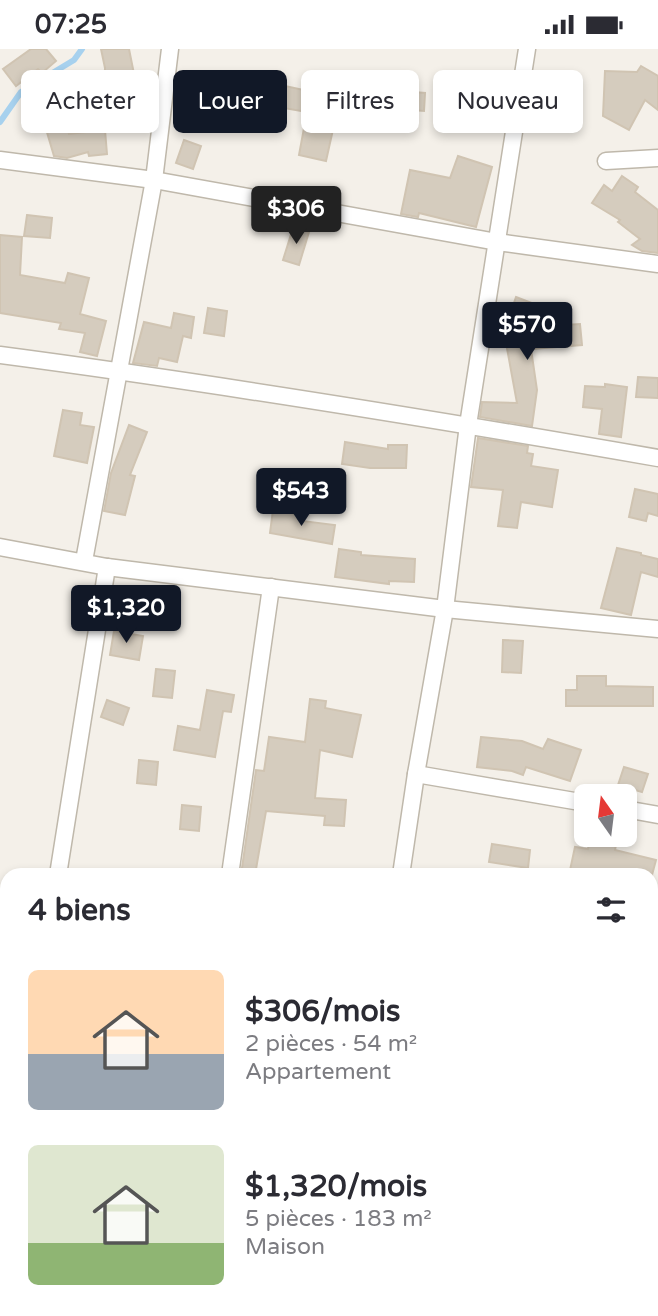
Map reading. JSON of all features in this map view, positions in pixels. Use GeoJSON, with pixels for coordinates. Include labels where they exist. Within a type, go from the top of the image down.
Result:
{"type":"FeatureCollection","features":[{"type":"Feature","properties":{"kind":"street"},"geometry":{"type":"LineString","coordinates":[[84,561],[154,180],[170,49]]}},
{"type":"Feature","properties":{"kind":"street"},"geometry":{"type":"LineString","coordinates":[[402,868],[445,609],[468,425],[527,49]]}},
{"type":"Feature","properties":{"kind":"street"},"geometry":{"type":"LineString","coordinates":[[606,161],[658,157]]}},
{"type":"Feature","properties":{"kind":"street"},"geometry":{"type":"LineString","coordinates":[[0,160],[154,180],[497,242],[658,264]]}},
{"type":"Feature","properties":{"kind":"street"},"geometry":{"type":"LineString","coordinates":[[0,355],[468,425],[658,458]]}},
{"type":"Feature","properties":{"kind":"street"},"geometry":{"type":"LineString","coordinates":[[0,547],[107,567],[445,609],[658,629]]}},
{"type":"Feature","properties":{"kind":"street"},"geometry":{"type":"LineString","coordinates":[[59,868],[107,567]]}},
{"type":"Feature","properties":{"kind":"street"},"geometry":{"type":"LineString","coordinates":[[231,868],[271,587]]}},
{"type":"Feature","properties":{"kind":"street"},"geometry":{"type":"LineString","coordinates":[[416,774],[574,801]]}},
{"type":"Feature","properties":{"kind":"street"},"geometry":{"type":"LineString","coordinates":[[637,811],[658,815]]}},
{"type":"Feature","properties":{"kind":"building"},"geometry":{"type":"Polygon","coordinates":[[[31,49],[46,49],[56,61],[46,70],[21,70],[21,82],[16,86],[3,69],[31,49]]]}},
{"type":"Feature","properties":{"kind":"building"},"geometry":{"type":"Polygon","coordinates":[[[101,49],[129,49],[133,70],[105,68],[101,49]]]}},
{"type":"Feature","properties":{"kind":"building"},"geometry":{"type":"Polygon","coordinates":[[[641,66],[658,76],[658,110],[645,100],[629,130],[603,116],[605,71],[637,72],[641,66]]]}},
{"type":"Feature","properties":{"kind":"building"},"geometry":{"type":"Polygon","coordinates":[[[287,86],[301,89],[301,111],[287,109],[287,86]]]}},
{"type":"Feature","properties":{"kind":"building"},"geometry":{"type":"Polygon","coordinates":[[[419,92],[425,93],[424,111],[419,111],[419,92]]]}},
{"type":"Feature","properties":{"kind":"building"},"geometry":{"type":"Polygon","coordinates":[[[47,133],[105,133],[107,154],[89,156],[88,152],[67,158],[54,156],[47,133]]]}},
{"type":"Feature","properties":{"kind":"building"},"geometry":{"type":"Polygon","coordinates":[[[303,133],[332,133],[326,161],[299,155],[303,133]]]}},
{"type":"Feature","properties":{"kind":"building"},"geometry":{"type":"Polygon","coordinates":[[[184,140],[201,146],[193,169],[176,163],[184,140]]]}},
{"type":"Feature","properties":{"kind":"building"},"geometry":{"type":"Polygon","coordinates":[[[458,156],[492,167],[476,227],[419,213],[418,217],[401,214],[410,170],[450,178],[458,156]]]}},
{"type":"Feature","properties":{"kind":"building"},"geometry":{"type":"Polygon","coordinates":[[[622,176],[638,187],[635,192],[658,210],[658,253],[642,251],[632,245],[640,239],[618,222],[620,220],[592,203],[604,185],[612,191],[622,176]]]}},
{"type":"Feature","properties":{"kind":"building"},"geometry":{"type":"Polygon","coordinates":[[[27,215],[52,218],[50,238],[24,236],[27,215]]]}},
{"type":"Feature","properties":{"kind":"building"},"geometry":{"type":"Polygon","coordinates":[[[293,228],[309,232],[299,265],[283,260],[293,228]]]}},
{"type":"Feature","properties":{"kind":"building"},"geometry":{"type":"Polygon","coordinates":[[[0,235],[22,237],[20,275],[65,283],[68,273],[89,278],[80,314],[106,321],[97,356],[80,352],[85,333],[59,329],[61,323],[0,313],[0,235]]]}},
{"type":"Feature","properties":{"kind":"building"},"geometry":{"type":"Polygon","coordinates":[[[516,297],[532,303],[528,316],[532,317],[529,327],[580,324],[582,345],[531,349],[537,390],[532,426],[480,417],[482,402],[517,403],[504,332],[516,297]]]}},
{"type":"Feature","properties":{"kind":"building"},"geometry":{"type":"Polygon","coordinates":[[[208,308],[227,311],[224,336],[204,333],[208,308]]]}},
{"type":"Feature","properties":{"kind":"building"},"geometry":{"type":"Polygon","coordinates":[[[174,313],[194,317],[191,338],[183,336],[177,362],[159,358],[157,366],[133,363],[144,322],[171,328],[174,313]]]}},
{"type":"Feature","properties":{"kind":"building"},"geometry":{"type":"Polygon","coordinates":[[[638,377],[658,378],[658,398],[636,397],[638,377]]]}},
{"type":"Feature","properties":{"kind":"building"},"geometry":{"type":"Polygon","coordinates":[[[605,384],[627,387],[621,437],[599,434],[602,409],[583,407],[585,386],[605,387],[605,384]]]}},
{"type":"Feature","properties":{"kind":"building"},"geometry":{"type":"Polygon","coordinates":[[[63,410],[82,413],[80,425],[94,427],[87,463],[54,456],[63,410]]]}},
{"type":"Feature","properties":{"kind":"building"},"geometry":{"type":"Polygon","coordinates":[[[129,425],[147,432],[130,475],[135,476],[125,515],[104,511],[111,473],[129,425]]]}},
{"type":"Feature","properties":{"kind":"building"},"geometry":{"type":"Polygon","coordinates":[[[478,438],[528,446],[527,453],[533,454],[531,466],[558,470],[552,507],[521,502],[517,528],[498,526],[503,490],[471,487],[478,438]]]}},
{"type":"Feature","properties":{"kind":"building"},"geometry":{"type":"Polygon","coordinates":[[[345,442],[388,449],[388,445],[407,445],[406,468],[370,468],[342,464],[345,442]]]}},
{"type":"Feature","properties":{"kind":"building"},"geometry":{"type":"Polygon","coordinates":[[[635,489],[658,494],[658,516],[648,513],[646,521],[629,517],[635,489]]]}},
{"type":"Feature","properties":{"kind":"building"},"geometry":{"type":"Polygon","coordinates":[[[273,510],[303,515],[302,521],[335,525],[332,544],[270,533],[273,510]]]}},
{"type":"Feature","properties":{"kind":"building"},"geometry":{"type":"Polygon","coordinates":[[[617,548],[658,559],[658,577],[641,572],[631,615],[601,608],[617,548]]]}},
{"type":"Feature","properties":{"kind":"building"},"geometry":{"type":"Polygon","coordinates":[[[339,549],[361,552],[361,555],[415,559],[414,582],[389,581],[389,584],[335,577],[339,549]]]}},
{"type":"Feature","properties":{"kind":"building"},"geometry":{"type":"Polygon","coordinates":[[[114,631],[143,636],[139,660],[110,655],[114,631]]]}},
{"type":"Feature","properties":{"kind":"building"},"geometry":{"type":"Polygon","coordinates":[[[503,640],[523,641],[521,673],[502,672],[503,640]]]}},
{"type":"Feature","properties":{"kind":"building"},"geometry":{"type":"Polygon","coordinates":[[[156,669],[175,671],[172,698],[153,696],[156,669]]]}},
{"type":"Feature","properties":{"kind":"building"},"geometry":{"type":"Polygon","coordinates":[[[577,676],[606,676],[606,686],[653,687],[653,706],[566,706],[566,690],[577,690],[577,676]]]}},
{"type":"Feature","properties":{"kind":"building"},"geometry":{"type":"Polygon","coordinates":[[[207,690],[234,695],[231,712],[223,711],[215,757],[174,750],[178,726],[200,730],[207,690]]]}},
{"type":"Feature","properties":{"kind":"building"},"geometry":{"type":"Polygon","coordinates":[[[310,699],[326,701],[325,708],[361,715],[352,757],[320,750],[315,798],[346,800],[344,826],[324,825],[325,816],[266,811],[256,868],[242,868],[256,770],[264,771],[269,737],[305,742],[310,699]]]}},
{"type":"Feature","properties":{"kind":"building"},"geometry":{"type":"Polygon","coordinates":[[[107,700],[129,708],[123,725],[101,717],[107,700]]]}},
{"type":"Feature","properties":{"kind":"building"},"geometry":{"type":"Polygon","coordinates":[[[481,737],[522,741],[543,749],[548,739],[581,750],[570,781],[526,767],[523,775],[477,767],[481,737]]]}},
{"type":"Feature","properties":{"kind":"building"},"geometry":{"type":"Polygon","coordinates":[[[139,760],[158,762],[156,785],[137,783],[139,760]]]}},
{"type":"Feature","properties":{"kind":"building"},"geometry":{"type":"Polygon","coordinates":[[[624,767],[648,774],[642,792],[637,791],[637,784],[618,784],[624,767]]]}},
{"type":"Feature","properties":{"kind":"building"},"geometry":{"type":"Polygon","coordinates":[[[182,805],[201,807],[199,831],[180,829],[182,805]]]}},
{"type":"Feature","properties":{"kind":"building"},"geometry":{"type":"Polygon","coordinates":[[[492,844],[530,850],[528,868],[489,862],[492,844]]]}},
{"type":"Feature","properties":{"kind":"building"},"geometry":{"type":"Polygon","coordinates":[[[575,847],[616,847],[615,850],[656,860],[654,868],[570,868],[575,847]]]}},
{"type":"Feature","properties":{"kind":"waterway"},"geometry":{"type":"LineString","coordinates":[[0,122],[21,92],[74,60],[82,49]]}}]}
